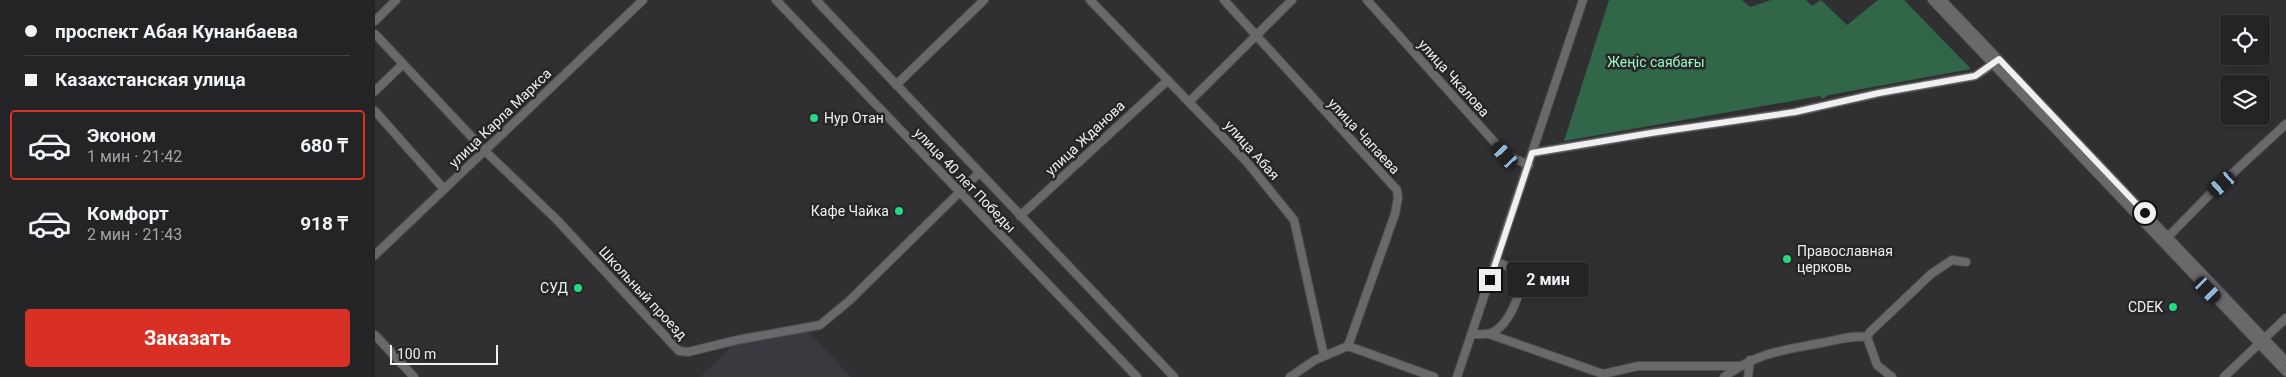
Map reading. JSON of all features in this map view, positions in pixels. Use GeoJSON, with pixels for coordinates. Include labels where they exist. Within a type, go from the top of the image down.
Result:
{"type":"FeatureCollection","features":[{"type":"Feature","properties":{"kind":"street"},"geometry":{"type":"LineString","coordinates":[[375,20],[396,0]]}},
{"type":"Feature","properties":{"kind":"street","name":"улица 40 лет Победы"},"geometry":{"type":"LineString","coordinates":[[776,0],[1137,377]]}},
{"type":"Feature","properties":{"kind":"street","name":"улица 40 лет Победы"},"geometry":{"type":"LineString","coordinates":[[816,0],[1175,377]]}},
{"type":"Feature","properties":{"kind":"street"},"geometry":{"type":"LineString","coordinates":[[896,85],[984,0]]}},
{"type":"Feature","properties":{"kind":"street","name":"улица Абая"},"geometry":{"type":"LineString","coordinates":[[1090,0],[1246,160],[1294,220],[1324,356]]}},
{"type":"Feature","properties":{"kind":"street","name":"улица Чапаева"},"geometry":{"type":"LineString","coordinates":[[1224,0],[1397,190],[1398,198],[1395,214],[1349,346]]}},
{"type":"Feature","properties":{"kind":"street"},"geometry":{"type":"LineString","coordinates":[[1189,102],[1292,0]]}},
{"type":"Feature","properties":{"kind":"street","name":"улица Чкалова"},"geometry":{"type":"LineString","coordinates":[[1367,0],[1505,155],[1529,164]]}},
{"type":"Feature","properties":{"kind":"street"},"geometry":{"type":"LineString","coordinates":[[1457,377],[1583,0]]}},
{"type":"Feature","properties":{"kind":"street"},"geometry":{"type":"LineString","coordinates":[[1932,0],[1996,62],[2262,341],[2286,372]]}},
{"type":"Feature","properties":{"kind":"street"},"geometry":{"type":"LineString","coordinates":[[1942,0],[1996,62]]}},
{"type":"Feature","properties":{"kind":"street","name":"улица Карла Маркса"},"geometry":{"type":"LineString","coordinates":[[375,255],[640,1]]}},
{"type":"Feature","properties":{"kind":"street","name":"Школьный проезд"},"geometry":{"type":"LineString","coordinates":[[375,34],[484,150],[557,220],[679,351],[687,352],[737,340],[820,325],[849,300],[979,173]]}},
{"type":"Feature","properties":{"kind":"street"},"geometry":{"type":"LineString","coordinates":[[1532,153],[1795,112],[1879,93],[1975,76],[1996,62]]}},
{"type":"Feature","properties":{"kind":"street"},"geometry":{"type":"LineString","coordinates":[[375,91],[403,64]]}},
{"type":"Feature","properties":{"kind":"street","name":"улица Жданова"},"geometry":{"type":"LineString","coordinates":[[1020,216],[1129,113],[1168,80]]}},
{"type":"Feature","properties":{"kind":"street"},"geometry":{"type":"LineString","coordinates":[[375,111],[444,189]]}},
{"type":"Feature","properties":{"kind":"street"},"geometry":{"type":"LineString","coordinates":[[2165,240],[2208,196],[2286,124]]}},
{"type":"Feature","properties":{"kind":"street"},"geometry":{"type":"LineString","coordinates":[[1867,336],[1931,274],[1952,260],[1966,262]]}},
{"type":"Feature","properties":{"kind":"street"},"geometry":{"type":"LineString","coordinates":[[1489,334],[1500,328],[1509,315],[1522,279],[1521,272],[1496,261]]}},
{"type":"Feature","properties":{"kind":"street"},"geometry":{"type":"LineString","coordinates":[[2224,377],[2286,318]]}},
{"type":"Feature","properties":{"kind":"street"},"geometry":{"type":"LineString","coordinates":[[1472,334],[1489,334],[1603,374],[1638,366],[1739,366]]}},
{"type":"Feature","properties":{"kind":"street"},"geometry":{"type":"LineString","coordinates":[[375,335],[414,377]]}},
{"type":"Feature","properties":{"kind":"street"},"geometry":{"type":"LineString","coordinates":[[1724,377],[1739,366],[1769,352],[1849,336],[1867,336]]}},
{"type":"Feature","properties":{"kind":"street"},"geometry":{"type":"LineString","coordinates":[[1867,336],[1877,365],[1892,377]]}},
{"type":"Feature","properties":{"kind":"street"},"geometry":{"type":"LineString","coordinates":[[2262,341],[2286,361]]}},
{"type":"Feature","properties":{"kind":"street"},"geometry":{"type":"LineString","coordinates":[[1290,377],[1324,356],[1349,346],[1434,377]]}},
{"type":"Feature","properties":{"kind":"street"},"geometry":{"type":"LineString","coordinates":[[1748,377],[1750,360]]}},
{"type":"Feature","properties":{"kind":"shaded area"},"geometry":{"type":"Polygon","coordinates":[[[808,331],[851,377],[700,377],[733,345],[808,331]]]}},
{"type":"Feature","properties":{"kind":"green space","name":"Жеңіс саябағы"},"geometry":{"type":"Polygon","coordinates":[[[1609,0],[1742,0],[1750,7],[1771,0],[1806,0],[1812,6],[1821,0],[1847,25],[1878,0],[1904,0],[1971,69],[1829,95],[1822,99],[1820,96],[1564,141],[1609,0]]]}},
{"type":"Feature","properties":{"kind":"place","name":"Нур Отан"},"geometry":{"type":"Point","coordinates":[814,118]}},
{"type":"Feature","properties":{"kind":"place","name":"Кафе Чайка"},"geometry":{"type":"Point","coordinates":[899,211]}},
{"type":"Feature","properties":{"kind":"place","name":"Православная церковь"},"geometry":{"type":"Point","coordinates":[1787,259]}},
{"type":"Feature","properties":{"kind":"place","name":"СУД"},"geometry":{"type":"Point","coordinates":[578,288]}},
{"type":"Feature","properties":{"kind":"place","name":"CDEK"},"geometry":{"type":"Point","coordinates":[2173,307]}},
{"type":"Feature","properties":{"kind":"route"},"geometry":{"type":"LineString","coordinates":[[1490,280],[1532,153],[1795,112],[1879,93],[1975,76],[1981,74],[1999,59],[2145,213]]}}]}
